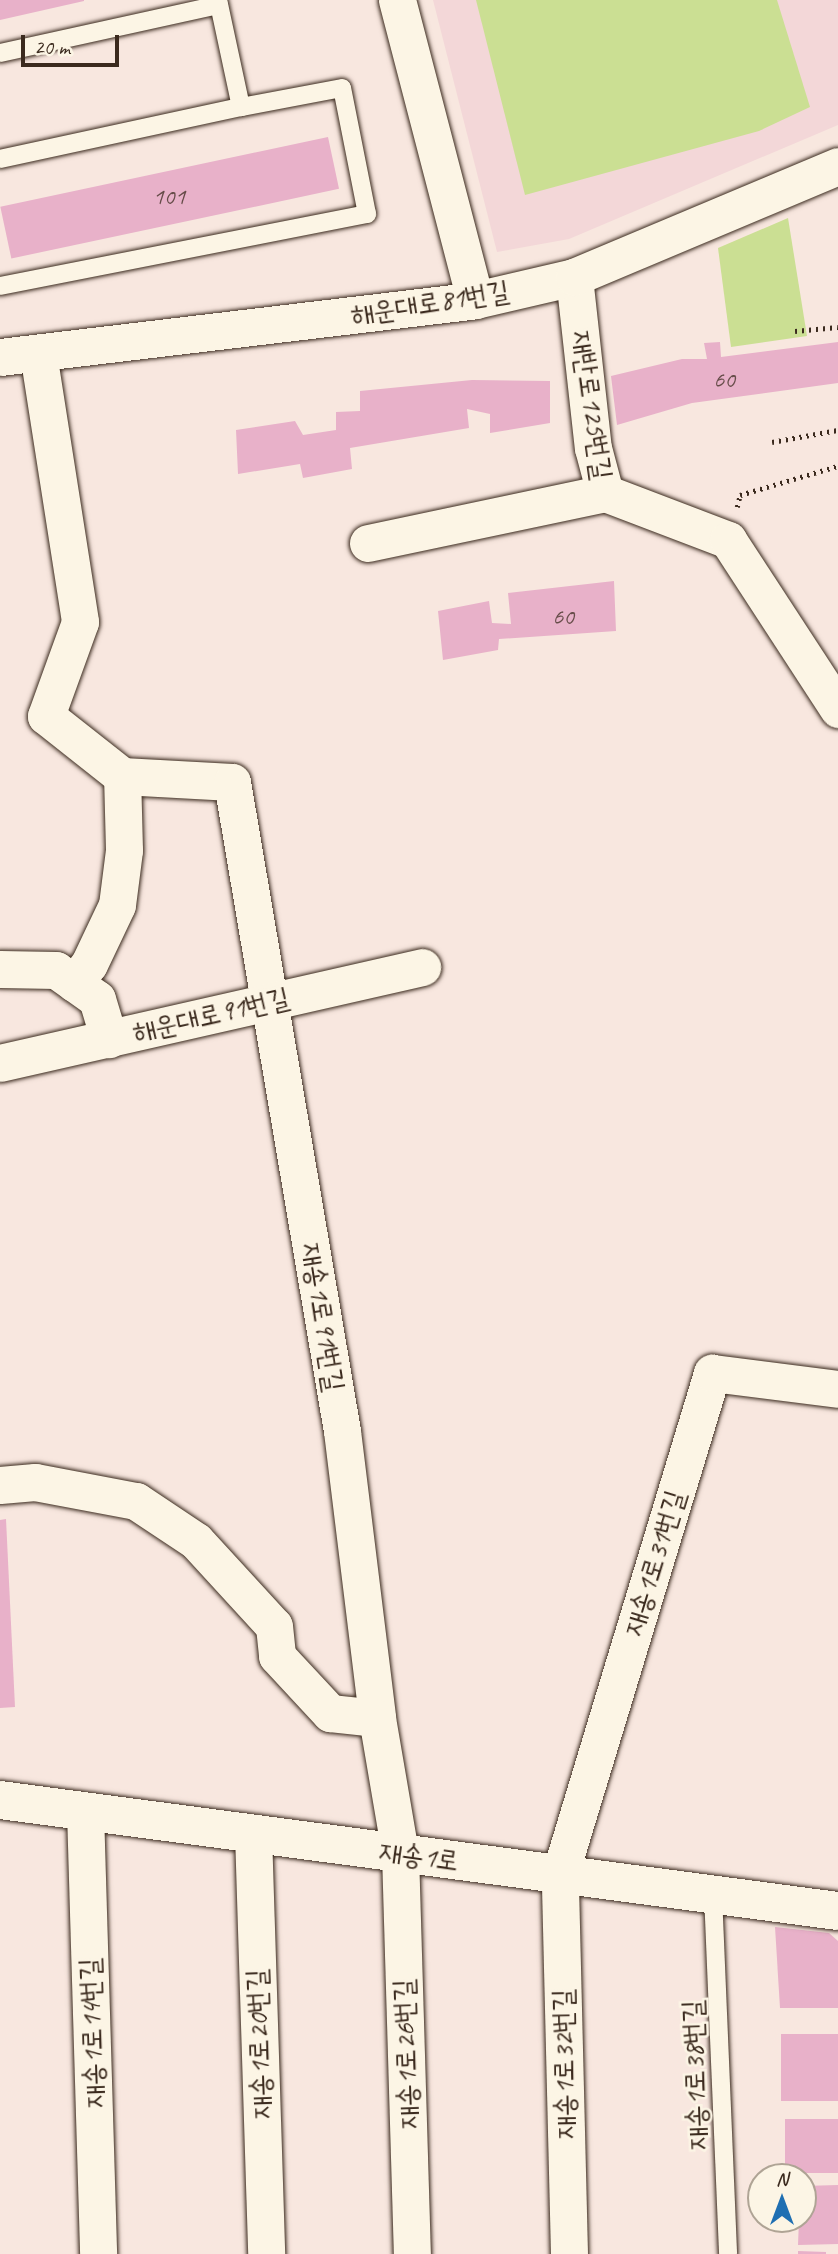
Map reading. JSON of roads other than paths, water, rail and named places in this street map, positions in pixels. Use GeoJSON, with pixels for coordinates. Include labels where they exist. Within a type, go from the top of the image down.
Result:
{"type":"FeatureCollection","features":[{"type":"Feature","properties":{"kind":"main road","name":"재송1로"},"geometry":{"type":"LineString","coordinates":[[0,1800],[838,1911]]}},
{"type":"Feature","properties":{"kind":"street"},"geometry":{"type":"LineString","coordinates":[[397,0],[475,300]]}},
{"type":"Feature","properties":{"kind":"street","name":"해운대로81번길"},"geometry":{"type":"LineString","coordinates":[[0,357],[475,300],[574,277],[838,166]]}},
{"type":"Feature","properties":{"kind":"street","name":"재반로125번길"},"geometry":{"type":"LineString","coordinates":[[574,277],[593,448],[605,493],[728,540],[833,685]]}},
{"type":"Feature","properties":{"kind":"street"},"geometry":{"type":"LineString","coordinates":[[38,353],[80,622],[46,716],[122,776],[124,850],[117,905],[89,964],[74,983]]}},
{"type":"Feature","properties":{"kind":"street"},"geometry":{"type":"LineString","coordinates":[[368,543],[605,493]]}},
{"type":"Feature","properties":{"kind":"street","name":"재송1로91번길"},"geometry":{"type":"LineString","coordinates":[[122,776],[232,782],[342,1431],[377,1718],[400,1853]]}},
{"type":"Feature","properties":{"kind":"street","name":"해운대로91번길"},"geometry":{"type":"LineString","coordinates":[[0,1063],[422,967]]}},
{"type":"Feature","properties":{"kind":"street"},"geometry":{"type":"LineString","coordinates":[[0,969],[56,970],[97,999],[108,1038]]}},
{"type":"Feature","properties":{"kind":"street","name":"재송1로31번길"},"geometry":{"type":"LineString","coordinates":[[559,1874],[712,1373],[838,1389]]}},
{"type":"Feature","properties":{"kind":"street"},"geometry":{"type":"LineString","coordinates":[[0,1485],[35,1482],[136,1501],[196,1541],[274,1626],[277,1656],[330,1713],[377,1718]]}},
{"type":"Feature","properties":{"kind":"street","name":"재송1로14번길"},"geometry":{"type":"LineString","coordinates":[[85,1811],[98,2254]]}},
{"type":"Feature","properties":{"kind":"street","name":"재송1로20번길"},"geometry":{"type":"LineString","coordinates":[[253,1833],[266,2254]]}},
{"type":"Feature","properties":{"kind":"street","name":"재송1로26번길"},"geometry":{"type":"LineString","coordinates":[[400,1853],[412,2254]]}},
{"type":"Feature","properties":{"kind":"street","name":"재송1로32번길"},"geometry":{"type":"LineString","coordinates":[[559,1874],[569,2254]]}},
{"type":"Feature","properties":{"kind":"lane"},"geometry":{"type":"LineString","coordinates":[[0,53],[219,3],[241,107]]}},
{"type":"Feature","properties":{"kind":"lane"},"geometry":{"type":"LineString","coordinates":[[0,159],[342,88],[367,214],[0,286]]}},
{"type":"Feature","properties":{"kind":"lane","name":"재송1로38번길"},"geometry":{"type":"LineString","coordinates":[[713,1894],[729,2254]]}}]}
